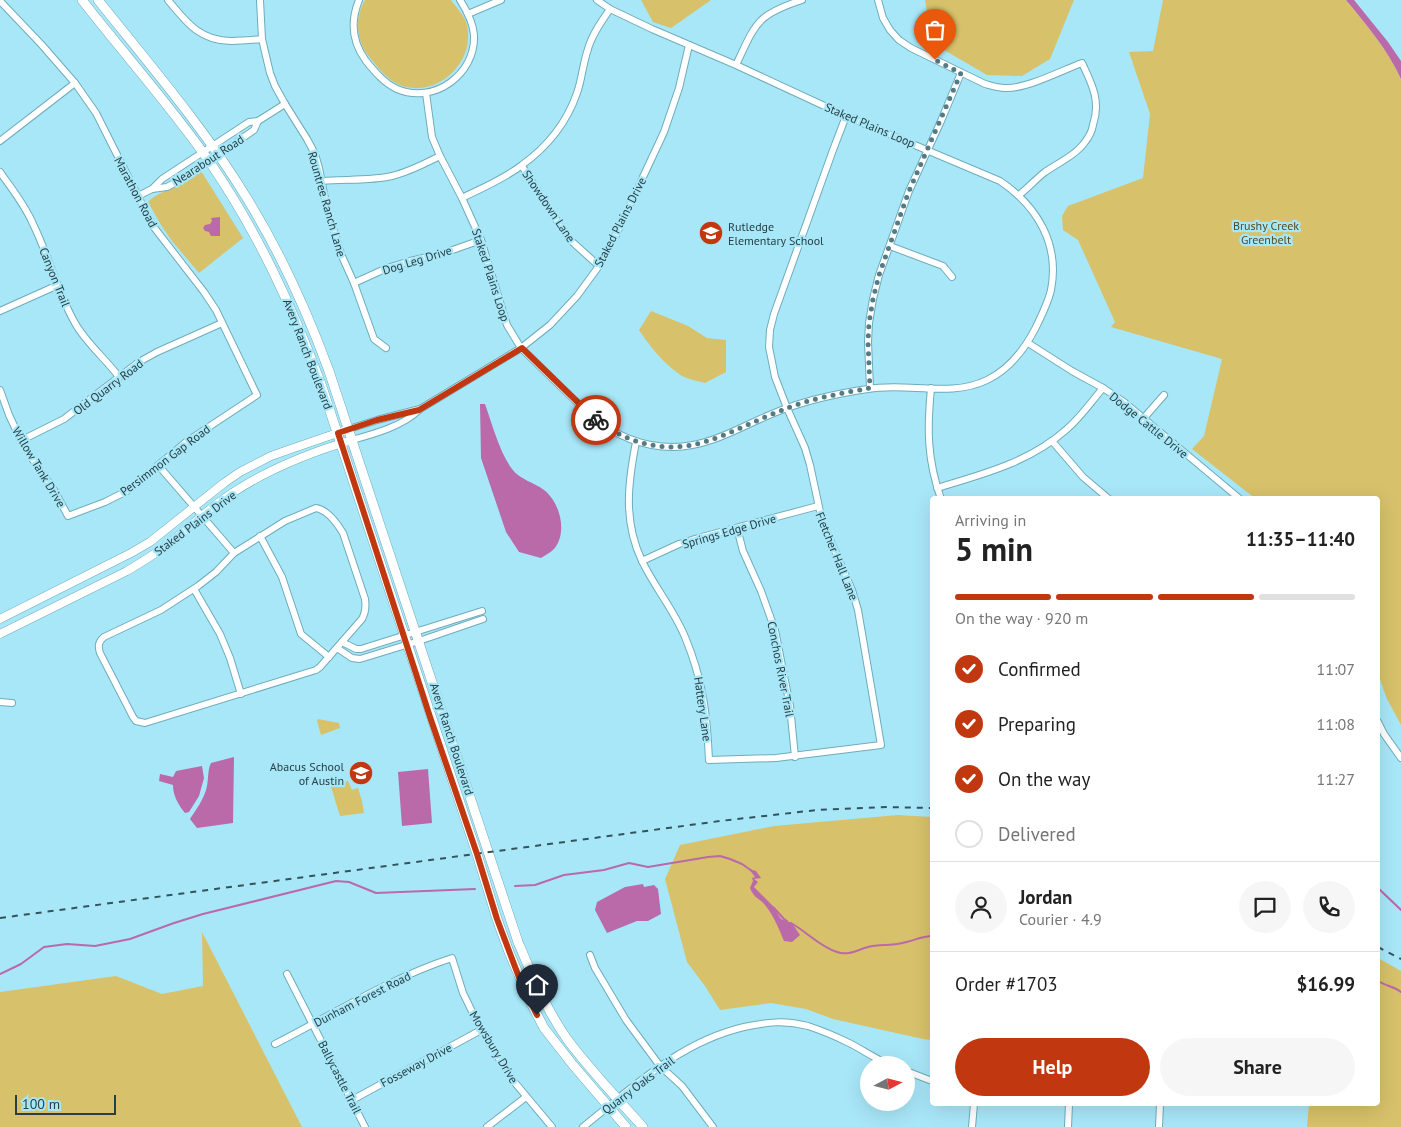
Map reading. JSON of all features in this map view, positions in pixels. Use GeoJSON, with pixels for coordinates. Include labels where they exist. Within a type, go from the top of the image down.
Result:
{"type":"FeatureCollection","features":[{"type":"Feature","properties":{"kind":"main road","name":"Avery Ranch Boulevard"},"geometry":{"type":"LineString","coordinates":[[82,0],[209,161],[254,233],[277,277],[306,343],[338,433],[497,919],[520,980],[544,1028],[626,1127]]}},
{"type":"Feature","properties":{"kind":"main road","name":"Avery Ranch Boulevard"},"geometry":{"type":"LineString","coordinates":[[98,0],[197,124],[247,199],[285,266],[302,302],[349,429],[518,942],[535,983],[566,1037],[643,1127]]}},
{"type":"Feature","properties":{"kind":"street"},"geometry":{"type":"LineString","coordinates":[[168,0],[195,30],[207,36],[229,41],[262,39]]}},
{"type":"Feature","properties":{"kind":"street","name":"Rountree Ranch Lane"},"geometry":{"type":"LineString","coordinates":[[260,0],[262,39],[270,73],[275,86],[315,154],[320,168],[327,208],[341,254],[354,283],[374,339],[386,348]]}},
{"type":"Feature","properties":{"kind":"street"},"geometry":{"type":"LineString","coordinates":[[359,0],[354,12],[353,32],[356,44],[367,62],[382,79],[391,86],[408,92],[437,90],[453,81],[465,68],[473,45],[472,25],[460,0]]}},
{"type":"Feature","properties":{"kind":"street"},"geometry":{"type":"LineString","coordinates":[[468,14],[501,0]]}},
{"type":"Feature","properties":{"kind":"street","name":"Staked Plains Loop"},"geometry":{"type":"LineString","coordinates":[[426,92],[432,137],[481,240],[504,318],[511,333],[522,348],[596,420],[613,432],[648,445],[696,444],[721,436],[787,408],[870,388],[964,388],[976,385],[987,380],[1017,358],[1028,343],[1045,308],[1051,290],[1052,263],[1046,235],[1040,221],[1020,195],[1000,180],[846,116],[736,64],[652,29],[610,9],[597,0]]}},
{"type":"Feature","properties":{"kind":"street"},"geometry":{"type":"LineString","coordinates":[[736,64],[754,27],[763,18],[775,10],[802,0]]}},
{"type":"Feature","properties":{"kind":"street"},"geometry":{"type":"LineString","coordinates":[[878,0],[883,18],[899,40],[911,48],[985,84],[1007,88],[1027,84],[1082,63],[1096,96],[1097,108],[1091,132],[1085,143],[1073,154],[1043,174],[1020,195]]}},
{"type":"Feature","properties":{"kind":"street","name":"Marathon Road"},"geometry":{"type":"LineString","coordinates":[[0,1],[75,83],[96,113],[153,226],[216,310],[258,395]]}},
{"type":"Feature","properties":{"kind":"street"},"geometry":{"type":"LineString","coordinates":[[462,198],[522,166],[545,144],[565,119],[577,92],[588,47],[610,9]]}},
{"type":"Feature","properties":{"kind":"street","name":"Staked Plains Drive"},"geometry":{"type":"LineString","coordinates":[[0,634],[127,571],[164,547],[219,502],[263,475],[295,460],[398,425],[412,417],[419,410],[522,348],[539,334],[577,296],[599,266],[615,237],[666,128],[679,88],[689,45]]}},
{"type":"Feature","properties":{"kind":"street"},"geometry":{"type":"LineString","coordinates":[[870,388],[869,323],[879,275],[909,191],[961,73]]}},
{"type":"Feature","properties":{"kind":"street"},"geometry":{"type":"LineString","coordinates":[[0,141],[75,83]]}},
{"type":"Feature","properties":{"kind":"street","name":"Nearabout Road"},"geometry":{"type":"LineString","coordinates":[[138,196],[152,189],[162,179],[249,122],[258,121],[285,104]]}},
{"type":"Feature","properties":{"kind":"street","name":"Fletcher Hall Lane"},"geometry":{"type":"LineString","coordinates":[[846,116],[774,314],[770,330],[769,347],[775,377],[805,448],[827,536],[852,590],[858,610],[881,745]]}},
{"type":"Feature","properties":{"kind":"street","name":"Nearabout Road"},"geometry":{"type":"LineString","coordinates":[[152,189],[167,187],[189,176],[254,130],[258,121]]}},
{"type":"Feature","properties":{"kind":"street"},"geometry":{"type":"LineString","coordinates":[[322,181],[393,176],[440,156]]}},
{"type":"Feature","properties":{"kind":"street","name":"Showdown Lane"},"geometry":{"type":"LineString","coordinates":[[522,166],[568,238],[599,266]]}},
{"type":"Feature","properties":{"kind":"street","name":"Canyon Trail"},"geometry":{"type":"LineString","coordinates":[[0,172],[33,223],[75,324],[119,376]]}},
{"type":"Feature","properties":{"kind":"street","name":"Dog Leg Drive"},"geometry":{"type":"LineString","coordinates":[[354,283],[387,268],[444,253],[481,240]]}},
{"type":"Feature","properties":{"kind":"street"},"geometry":{"type":"LineString","coordinates":[[890,246],[943,266],[952,277]]}},
{"type":"Feature","properties":{"kind":"street"},"geometry":{"type":"LineString","coordinates":[[0,311],[58,285]]}},
{"type":"Feature","properties":{"kind":"street","name":"Old Quarry Road"},"geometry":{"type":"LineString","coordinates":[[22,440],[64,419],[119,376],[156,352],[222,323]]}},
{"type":"Feature","properties":{"kind":"street","name":"Dodge Cattle Drive"},"geometry":{"type":"LineString","coordinates":[[1028,343],[1124,402],[1236,496]]}},
{"type":"Feature","properties":{"kind":"street"},"geometry":{"type":"LineString","coordinates":[[931,388],[928,436],[930,456],[940,496]]}},
{"type":"Feature","properties":{"kind":"street"},"geometry":{"type":"LineString","coordinates":[[937,488],[1009,465],[1040,450],[1068,428],[1102,388]]}},
{"type":"Feature","properties":{"kind":"street","name":"Willow Tank Drive"},"geometry":{"type":"LineString","coordinates":[[0,390],[9,416],[31,457],[54,490],[68,516]]}},
{"type":"Feature","properties":{"kind":"street","name":"Persimmon Gap Road"},"geometry":{"type":"LineString","coordinates":[[68,516],[105,502],[127,491],[186,442],[258,395]]}},
{"type":"Feature","properties":{"kind":"street"},"geometry":{"type":"LineString","coordinates":[[1143,419],[1164,395]]}},
{"type":"Feature","properties":{"kind":"street","name":"Staked Plains Drive"},"geometry":{"type":"LineString","coordinates":[[0,619],[150,542],[224,483],[250,467],[288,450],[349,429],[419,410]]}},
{"type":"Feature","properties":{"kind":"street"},"geometry":{"type":"LineString","coordinates":[[1052,441],[1083,477],[1105,496]]}},
{"type":"Feature","properties":{"kind":"street","name":"Hattery Lane"},"geometry":{"type":"LineString","coordinates":[[636,442],[628,500],[633,534],[642,561],[685,635],[699,674],[707,722],[709,760],[795,757],[881,745]]}},
{"type":"Feature","properties":{"kind":"street"},"geometry":{"type":"LineString","coordinates":[[158,465],[234,553]]}},
{"type":"Feature","properties":{"kind":"street","name":"Springs Edge Drive"},"geometry":{"type":"LineString","coordinates":[[642,561],[679,544],[818,506]]}},
{"type":"Feature","properties":{"kind":"street"},"geometry":{"type":"LineString","coordinates":[[316,508],[326,512],[343,533],[365,599],[365,613],[362,618],[329,658],[316,670],[145,723],[136,721],[100,653],[98,644],[104,637],[161,610],[194,589],[216,572],[234,553],[260,536],[316,508]]}},
{"type":"Feature","properties":{"kind":"street","name":"Conchos River Trail"},"geometry":{"type":"LineString","coordinates":[[737,528],[743,551],[761,591],[775,630],[790,706],[795,757]]}},
{"type":"Feature","properties":{"kind":"street"},"geometry":{"type":"LineString","coordinates":[[260,536],[282,577],[301,634],[329,658]]}},
{"type":"Feature","properties":{"kind":"street"},"geometry":{"type":"LineString","coordinates":[[194,589],[220,634],[230,658],[241,694]]}},
{"type":"Feature","properties":{"kind":"street"},"geometry":{"type":"LineString","coordinates":[[342,642],[356,650],[361,649],[482,611]]}},
{"type":"Feature","properties":{"kind":"street"},"geometry":{"type":"LineString","coordinates":[[337,648],[352,658],[360,659],[419,642],[483,619]]}},
{"type":"Feature","properties":{"kind":"street"},"geometry":{"type":"LineString","coordinates":[[0,702],[12,703]]}},
{"type":"Feature","properties":{"kind":"street"},"geometry":{"type":"LineString","coordinates":[[1380,726],[1401,758]]}},
{"type":"Feature","properties":{"kind":"street"},"geometry":{"type":"LineString","coordinates":[[590,955],[595,968],[626,1020],[660,1066],[682,1086],[712,1127]]}},
{"type":"Feature","properties":{"kind":"street","name":"Dunham Forest Road"},"geometry":{"type":"LineString","coordinates":[[275,1044],[401,977],[452,958]]}},
{"type":"Feature","properties":{"kind":"street","name":"Mowsbury Drive"},"geometry":{"type":"LineString","coordinates":[[452,958],[463,993],[481,1030],[511,1078],[552,1127]]}},
{"type":"Feature","properties":{"kind":"street","name":"Ballycastle Trail"},"geometry":{"type":"LineString","coordinates":[[287,974],[366,1127]]}},
{"type":"Feature","properties":{"kind":"street","name":"Quarry Oaks Trail"},"geometry":{"type":"LineString","coordinates":[[583,1127],[660,1066],[693,1046],[727,1031],[784,1021],[808,1026],[846,1041],[872,1056]]}},
{"type":"Feature","properties":{"kind":"street","name":"Fosseway Drive"},"geometry":{"type":"LineString","coordinates":[[352,1100],[481,1030]]}},
{"type":"Feature","properties":{"kind":"street"},"geometry":{"type":"LineString","coordinates":[[915,1074],[930,1080]]}},
{"type":"Feature","properties":{"kind":"street"},"geometry":{"type":"LineString","coordinates":[[487,1127],[526,1097]]}},
{"type":"Feature","properties":{"kind":"street"},"geometry":{"type":"LineString","coordinates":[[972,1127],[974,1106]]}},
{"type":"Feature","properties":{"kind":"street"},"geometry":{"type":"LineString","coordinates":[[1068,1127],[1069,1106]]}},
{"type":"Feature","properties":{"kind":"street"},"geometry":{"type":"LineString","coordinates":[[1159,1127],[1160,1106]]}},
{"type":"Feature","properties":{"kind":"green space"},"geometry":{"type":"Polygon","coordinates":[[[365,0],[451,0],[465,19],[468,37],[466,52],[459,65],[449,76],[423,88],[409,87],[394,82],[386,76],[363,48],[359,35],[358,20],[365,0]]]}},
{"type":"Feature","properties":{"kind":"green space"},"geometry":{"type":"Polygon","coordinates":[[[641,0],[711,0],[671,28],[653,22],[641,0]]]}},
{"type":"Feature","properties":{"kind":"green space"},"geometry":{"type":"Polygon","coordinates":[[[925,0],[1074,0],[1050,59],[1022,76],[987,75],[932,43],[925,0]]]}},
{"type":"Feature","properties":{"kind":"green space","name":"Brushy Creek Greenbelt"},"geometry":{"type":"Polygon","coordinates":[[[1163,0],[1346,0],[1383,48],[1401,79],[1401,725],[1387,699],[1380,680],[1380,496],[1252,496],[1192,449],[1204,436],[1222,359],[1111,327],[1115,322],[1078,240],[1063,230],[1062,216],[1068,206],[1143,178],[1150,114],[1129,52],[1153,51],[1163,0]]]}},
{"type":"Feature","properties":{"kind":"green space"},"geometry":{"type":"Polygon","coordinates":[[[201,171],[243,238],[199,273],[172,241],[148,202],[160,193],[184,183],[201,171]]]}},
{"type":"Feature","properties":{"kind":"green space"},"geometry":{"type":"Polygon","coordinates":[[[651,311],[688,326],[707,338],[726,340],[726,372],[705,383],[684,377],[675,371],[658,355],[639,330],[651,311]]]}},
{"type":"Feature","properties":{"kind":"green space"},"geometry":{"type":"Polygon","coordinates":[[[318,719],[339,723],[340,728],[321,735],[318,719]]]}},
{"type":"Feature","properties":{"kind":"green space"},"geometry":{"type":"Polygon","coordinates":[[[348,781],[352,790],[358,788],[364,813],[340,816],[331,787],[348,781]]]}},
{"type":"Feature","properties":{"kind":"green space"},"geometry":{"type":"Polygon","coordinates":[[[898,815],[930,817],[930,1040],[833,1019],[806,1009],[771,1003],[720,1010],[687,962],[665,879],[680,845],[774,826],[898,815]]]}},
{"type":"Feature","properties":{"kind":"green space"},"geometry":{"type":"Polygon","coordinates":[[[202,932],[302,1127],[0,1127],[0,992],[116,976],[162,994],[203,986],[202,932]]]}},
{"type":"Feature","properties":{"kind":"green space"},"geometry":{"type":"Polygon","coordinates":[[[1380,959],[1401,971],[1401,1127],[1307,1127],[1309,1106],[1380,1106],[1380,959]]]}},
{"type":"Feature","properties":{"kind":"shaded area"},"geometry":{"type":"Polygon","coordinates":[[[1346,0],[1354,0],[1388,42],[1401,61],[1401,79],[1383,48],[1346,0]]]}},
{"type":"Feature","properties":{"kind":"shaded area"},"geometry":{"type":"Polygon","coordinates":[[[220,217],[220,236],[211,236],[203,228],[205,225],[210,224],[211,218],[220,217]]]}},
{"type":"Feature","properties":{"kind":"shaded area"},"geometry":{"type":"Polygon","coordinates":[[[480,404],[485,404],[500,447],[512,469],[519,476],[540,487],[550,495],[558,510],[561,535],[554,549],[541,558],[519,552],[506,532],[481,458],[480,404]]]}},
{"type":"Feature","properties":{"kind":"shaded area"},"geometry":{"type":"Polygon","coordinates":[[[234,757],[233,823],[197,828],[190,819],[205,794],[211,763],[234,757]]]}},
{"type":"Feature","properties":{"kind":"shaded area"},"geometry":{"type":"Polygon","coordinates":[[[202,766],[204,778],[199,796],[189,812],[185,813],[176,800],[173,785],[159,781],[160,774],[173,777],[176,771],[202,766]]]}},
{"type":"Feature","properties":{"kind":"shaded area"},"geometry":{"type":"Polygon","coordinates":[[[428,769],[432,823],[402,826],[398,772],[428,769]]]}},
{"type":"Feature","properties":{"kind":"shaded area"},"geometry":{"type":"Polygon","coordinates":[[[749,869],[756,871],[761,878],[754,879],[758,882],[754,887],[772,905],[781,919],[792,923],[800,935],[792,942],[784,941],[771,914],[763,902],[755,897],[752,892],[750,888],[753,881],[752,878],[755,877],[749,869]]]}},
{"type":"Feature","properties":{"kind":"shaded area"},"geometry":{"type":"Polygon","coordinates":[[[643,884],[644,887],[654,885],[658,889],[661,914],[648,921],[637,921],[607,933],[595,910],[597,902],[625,887],[643,884]]]}},
{"type":"Feature","properties":{"kind":"waterway"},"geometry":{"type":"LineString","coordinates":[[515,886],[535,885],[564,875],[604,870],[629,863],[648,867],[720,856],[742,864],[752,871]]}},
{"type":"Feature","properties":{"kind":"waterway"},"geometry":{"type":"LineString","coordinates":[[0,974],[21,964],[44,947],[67,944],[95,946],[130,939],[203,914],[336,881],[349,882],[376,893],[475,889]]}},
{"type":"Feature","properties":{"kind":"waterway"},"geometry":{"type":"LineString","coordinates":[[1380,890],[1401,910]]}},
{"type":"Feature","properties":{"kind":"waterway"},"geometry":{"type":"LineString","coordinates":[[773,907],[787,921]]}},
{"type":"Feature","properties":{"kind":"waterway"},"geometry":{"type":"LineString","coordinates":[[791,923],[825,947],[841,953],[849,953],[872,946],[898,944],[930,936]]}},
{"type":"Feature","properties":{"kind":"waterway"},"geometry":{"type":"LineString","coordinates":[[1380,982],[1401,992]]}},
{"type":"Feature","properties":{"kind":"railway"},"geometry":{"type":"LineString","coordinates":[[0,918],[720,821],[817,810],[887,807],[930,808]]}},
{"type":"Feature","properties":{"kind":"railway"},"geometry":{"type":"LineString","coordinates":[[1380,948],[1401,959]]}},
{"type":"Feature","properties":{"kind":"way so far"},"geometry":{"type":"LineString","coordinates":[[596,420],[613,432],[636,442],[660,446],[684,446],[705,442],[787,408],[870,388],[868,369],[869,323],[879,275],[909,191],[961,73],[935,60]]}},
{"type":"Feature","properties":{"kind":"place","name":"Rutledge Elementary School"},"geometry":{"type":"Point","coordinates":[711,233]}},
{"type":"Feature","properties":{"kind":"place","name":"Abacus School of Austin"},"geometry":{"type":"Point","coordinates":[361,773]}},
{"type":"Feature","properties":{"kind":"route"},"geometry":{"type":"LineString","coordinates":[[537,1015],[520,980],[497,919],[338,433],[377,420],[419,410],[522,348],[596,420]]}}]}
